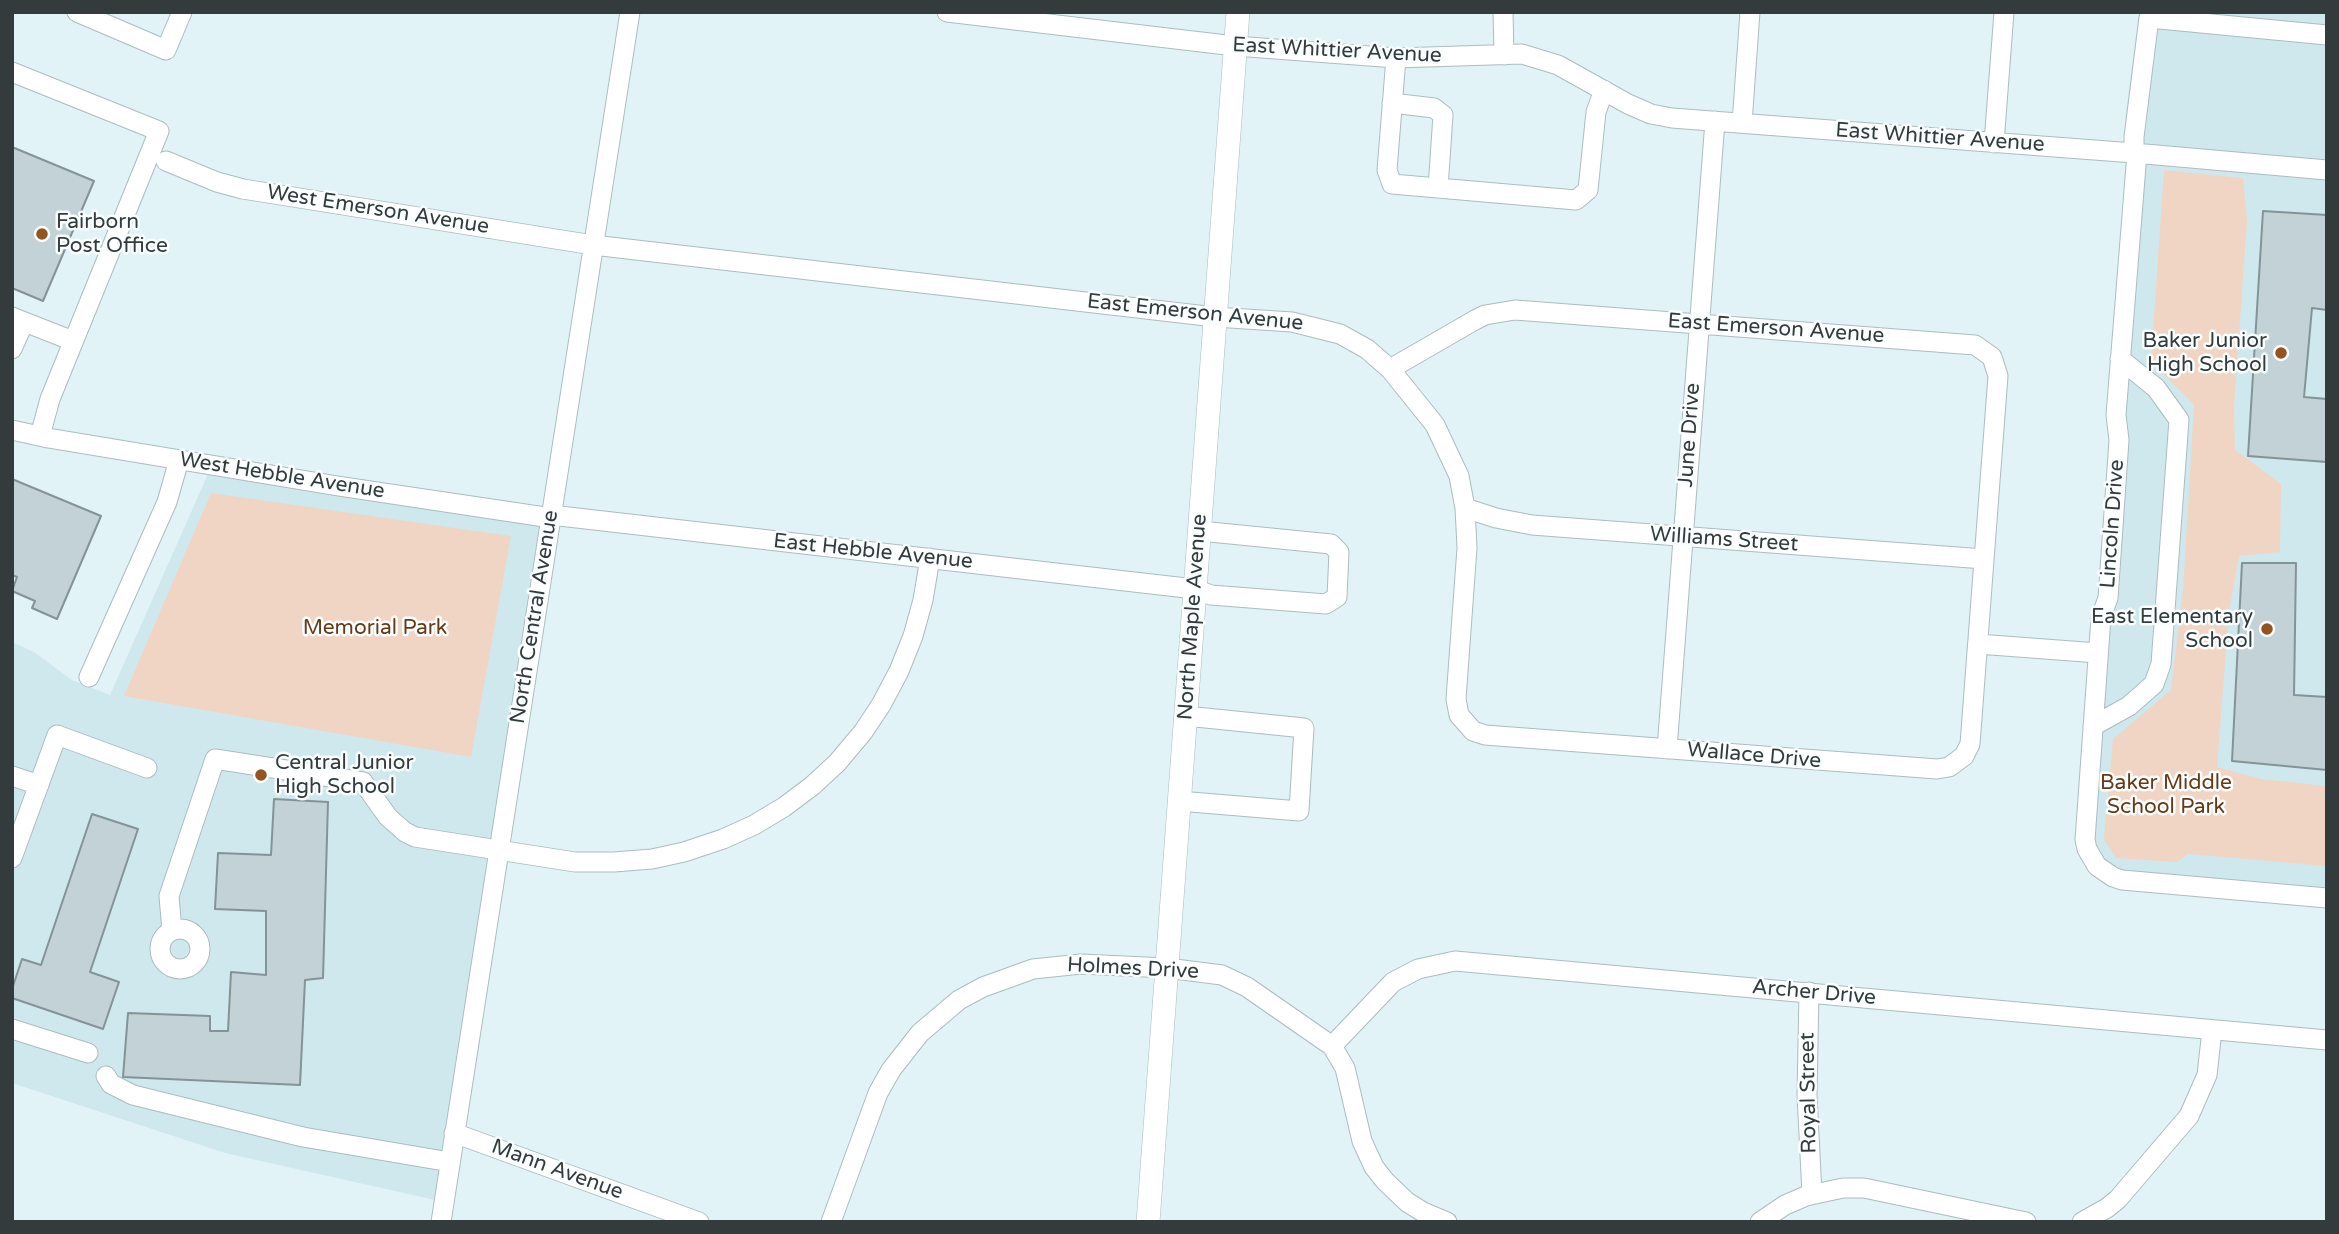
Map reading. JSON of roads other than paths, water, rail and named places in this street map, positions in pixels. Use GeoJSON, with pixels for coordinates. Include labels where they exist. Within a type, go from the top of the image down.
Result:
{"type":"FeatureCollection","features":[{"type":"Feature","properties":{"kind":"main road","name":"North Maple Avenue"},"geometry":{"type":"LineString","coordinates":[[1147,1222],[1238,12]]}},
{"type":"Feature","properties":{"kind":"street"},"geometry":{"type":"LineString","coordinates":[[77,12],[166,50],[182,12]]}},
{"type":"Feature","properties":{"kind":"street","name":"North Central Avenue"},"geometry":{"type":"LineString","coordinates":[[441,1222],[630,12]]}},
{"type":"Feature","properties":{"kind":"street","name":"East Whittier Avenue"},"geometry":{"type":"LineString","coordinates":[[947,12],[1235,46],[1396,58],[1522,54],[1543,59],[1576,73],[1628,104],[1651,114],[1672,118],[2327,170]]}},
{"type":"Feature","properties":{"kind":"street"},"geometry":{"type":"LineString","coordinates":[[1503,12],[1504,55]]}},
{"type":"Feature","properties":{"kind":"street"},"geometry":{"type":"LineString","coordinates":[[1742,123],[1750,12]]}},
{"type":"Feature","properties":{"kind":"street"},"geometry":{"type":"LineString","coordinates":[[1994,143],[2004,12]]}},
{"type":"Feature","properties":{"kind":"street","name":"Lincoln Drive"},"geometry":{"type":"LineString","coordinates":[[2327,35],[2150,18],[2134,137],[2136,153],[2116,415],[2119,440],[2108,598],[2101,617],[2085,840],[2091,858],[2104,872],[2122,880],[2327,898]]}},
{"type":"Feature","properties":{"kind":"street"},"geometry":{"type":"LineString","coordinates":[[1396,58],[1387,170],[1392,184],[1576,200],[1588,190],[1596,112],[1604,90]]}},
{"type":"Feature","properties":{"kind":"street"},"geometry":{"type":"LineString","coordinates":[[12,72],[159,131],[50,399],[40,436]]}},
{"type":"Feature","properties":{"kind":"street"},"geometry":{"type":"LineString","coordinates":[[1392,103],[1434,108],[1443,115],[1438,188]]}},
{"type":"Feature","properties":{"kind":"street","name":"June Drive"},"geometry":{"type":"LineString","coordinates":[[1667,749],[1715,121]]}},
{"type":"Feature","properties":{"kind":"street","name":"West Emerson Avenue"},"geometry":{"type":"LineString","coordinates":[[166,161],[217,182],[243,189],[593,245]]}},
{"type":"Feature","properties":{"kind":"street","name":"East Emerson Avenue"},"geometry":{"type":"LineString","coordinates":[[593,245],[1215,317],[1292,322],[1340,334],[1367,349],[1390,369],[1475,320],[1515,310],[1940,341]]}},
{"type":"Feature","properties":{"kind":"street"},"geometry":{"type":"LineString","coordinates":[[12,349],[18,319],[73,341]]}},
{"type":"Feature","properties":{"kind":"street","name":"Wallace Drive"},"geometry":{"type":"LineString","coordinates":[[1390,369],[1435,425],[1460,476],[1467,548],[1456,707],[1462,721],[1473,731],[1485,735],[1937,769],[1949,767],[1960,760],[1970,744],[1998,376],[1997,366],[1984,349],[1975,345],[1940,341]]}},
{"type":"Feature","properties":{"kind":"street"},"geometry":{"type":"LineString","coordinates":[[2093,726],[2129,706],[2154,684],[2161,664],[2179,420],[2156,388],[2120,359]]}},
{"type":"Feature","properties":{"kind":"street","name":"West Hebble Avenue"},"geometry":{"type":"LineString","coordinates":[[12,430],[180,460],[545,517],[551,515]]}},
{"type":"Feature","properties":{"kind":"street"},"geometry":{"type":"LineString","coordinates":[[89,677],[167,502],[180,460]]}},
{"type":"Feature","properties":{"kind":"street","name":"Williams Street"},"geometry":{"type":"LineString","coordinates":[[1465,508],[1496,519],[1524,524],[1984,559]]}},
{"type":"Feature","properties":{"kind":"street","name":"East Hebble Avenue"},"geometry":{"type":"LineString","coordinates":[[551,515],[1195,589],[1211,595],[1326,604],[1337,597],[1339,552],[1331,544],[1199,531]]}},
{"type":"Feature","properties":{"kind":"street"},"geometry":{"type":"LineString","coordinates":[[172,931],[169,896],[215,759],[363,782],[388,817],[415,837],[575,862],[652,859],[723,839],[754,825],[784,807],[837,763],[881,705],[913,636],[923,600],[930,558]]}},
{"type":"Feature","properties":{"kind":"street"},"geometry":{"type":"LineString","coordinates":[[1978,644],[2098,653]]}},
{"type":"Feature","properties":{"kind":"street"},"geometry":{"type":"LineString","coordinates":[[1179,801],[1299,810],[1304,728],[1186,716]]}},
{"type":"Feature","properties":{"kind":"street"},"geometry":{"type":"LineString","coordinates":[[12,858],[57,735],[147,768]]}},
{"type":"Feature","properties":{"kind":"street"},"geometry":{"type":"LineString","coordinates":[[12,776],[39,785]]}},
{"type":"Feature","properties":{"kind":"street","name":"Archer Drive"},"geometry":{"type":"LineString","coordinates":[[1332,1046],[1394,982],[1418,969],[1446,962],[1809,992],[2327,1040]]}},
{"type":"Feature","properties":{"kind":"street","name":"Holmes Drive"},"geometry":{"type":"LineString","coordinates":[[831,1222],[878,1093],[905,1051],[937,1017],[983,987],[1033,969],[1081,964],[1167,968],[1222,975],[1233,979],[1332,1046],[1345,1068],[1362,1140],[1374,1167],[1407,1202],[1447,1222]]}},
{"type":"Feature","properties":{"kind":"street","name":"Royal Street"},"geometry":{"type":"LineString","coordinates":[[1809,992],[1807,1095],[1812,1194]]}},
{"type":"Feature","properties":{"kind":"street"},"geometry":{"type":"LineString","coordinates":[[12,1029],[88,1053]]}},
{"type":"Feature","properties":{"kind":"street"},"geometry":{"type":"LineString","coordinates":[[2082,1222],[2096,1216],[2118,1199],[2189,1116],[2207,1075],[2212,1030]]}},
{"type":"Feature","properties":{"kind":"street"},"geometry":{"type":"LineString","coordinates":[[106,1076],[111,1084],[133,1095],[303,1136],[450,1163]]}},
{"type":"Feature","properties":{"kind":"street","name":"Mann Avenue"},"geometry":{"type":"LineString","coordinates":[[454,1133],[699,1222]]}},
{"type":"Feature","properties":{"kind":"street"},"geometry":{"type":"LineString","coordinates":[[1760,1222],[1785,1205],[1812,1194],[1843,1188],[1864,1188],[2026,1222]]}},
{"type":"Feature","properties":{"kind":"place","name":"Fairborn Post Office"},"geometry":{"type":"Point","coordinates":[42,234]}},
{"type":"Feature","properties":{"kind":"place","name":"Baker Junior High School"},"geometry":{"type":"Point","coordinates":[2281,353]}},
{"type":"Feature","properties":{"kind":"place","name":"East Elementary School"},"geometry":{"type":"Point","coordinates":[2267,629]}},
{"type":"Feature","properties":{"kind":"place","name":"Central Junior High School"},"geometry":{"type":"Point","coordinates":[261,775]}},
{"type":"Feature","properties":{"kind":"park label","name":"Memorial Park"},"geometry":{"type":"Point","coordinates":[375,628]}},
{"type":"Feature","properties":{"kind":"park label","name":"Baker Middle School Park"},"geometry":{"type":"Point","coordinates":[2166,795]}}]}
